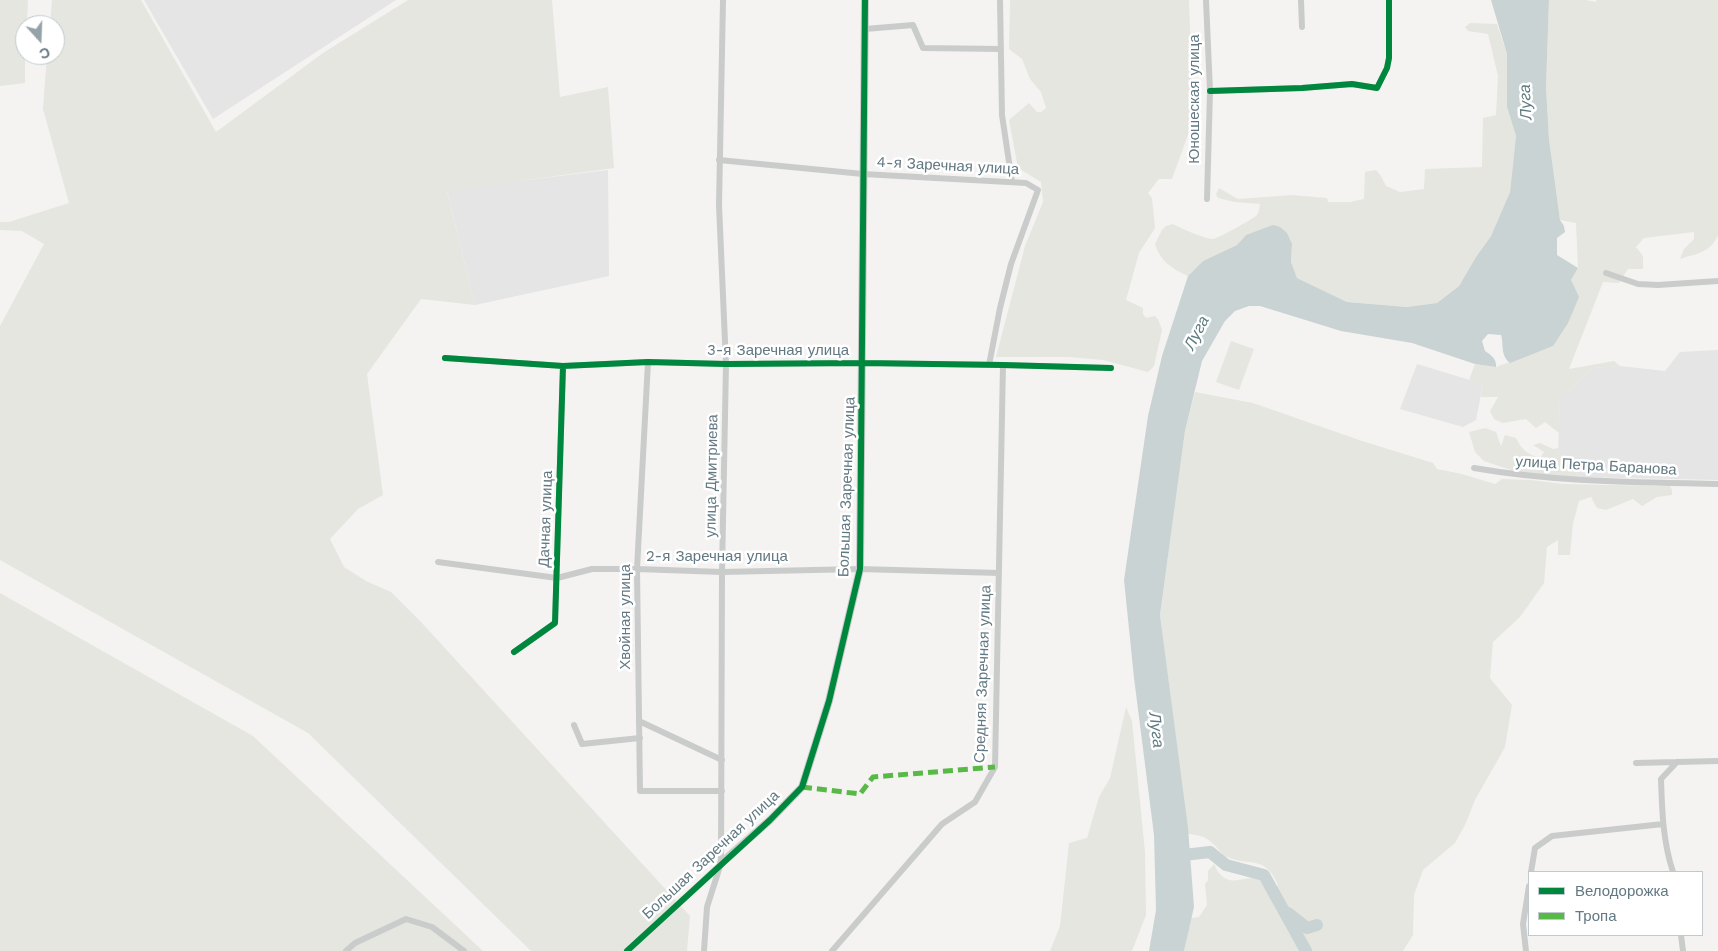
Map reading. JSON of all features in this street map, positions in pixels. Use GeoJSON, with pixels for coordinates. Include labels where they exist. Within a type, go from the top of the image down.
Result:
{"type":"FeatureCollection","features":[{"type":"Feature","properties":{"kind":"street","name":"улица Дмитриева"},"geometry":{"type":"LineString","coordinates":[[704,951],[707,908],[722,863],[722,572],[726,364],[719,205],[719,160],[723,0]]}},
{"type":"Feature","properties":{"kind":"street","name":"Большая Заречная улица"},"geometry":{"type":"LineString","coordinates":[[627,951],[770,820],[802,787],[829,702],[860,569],[866,0]]}},
{"type":"Feature","properties":{"kind":"street"},"geometry":{"type":"LineString","coordinates":[[1000,0],[1002,115],[1012,182]]}},
{"type":"Feature","properties":{"kind":"street","name":"Юношеская улица"},"geometry":{"type":"LineString","coordinates":[[1206,0],[1210,91],[1208,199]]}},
{"type":"Feature","properties":{"kind":"street"},"geometry":{"type":"LineString","coordinates":[[1301,0],[1302,27]]}},
{"type":"Feature","properties":{"kind":"street"},"geometry":{"type":"LineString","coordinates":[[1210,91],[1302,88],[1352,84],[1377,88],[1389,58],[1389,0]]}},
{"type":"Feature","properties":{"kind":"street"},"geometry":{"type":"LineString","coordinates":[[865,29],[912,26],[924,48],[1001,49]]}},
{"type":"Feature","properties":{"kind":"street","name":"4-я Заречная улица"},"geometry":{"type":"LineString","coordinates":[[719,160],[863,174],[1026,183],[1038,190],[1011,264],[989,365]]}},
{"type":"Feature","properties":{"kind":"street"},"geometry":{"type":"LineString","coordinates":[[1606,273],[1638,284],[1658,286],[1718,281]]}},
{"type":"Feature","properties":{"kind":"street","name":"3-я Заречная улица"},"geometry":{"type":"LineString","coordinates":[[445,358],[563,366],[648,362],[726,364],[863,363],[1111,368]]}},
{"type":"Feature","properties":{"kind":"street","name":"Хвойная улица"},"geometry":{"type":"LineString","coordinates":[[648,362],[637,568],[640,791],[722,791]]}},
{"type":"Feature","properties":{"kind":"street","name":"Средняя Заречная улица"},"geometry":{"type":"LineString","coordinates":[[832,951],[942,824],[975,802],[995,767],[1003,365]]}},
{"type":"Feature","properties":{"kind":"street","name":"Дачная улица"},"geometry":{"type":"LineString","coordinates":[[514,652],[555,624],[563,366]]}},
{"type":"Feature","properties":{"kind":"street","name":"улица Петра Баранова"},"geometry":{"type":"LineString","coordinates":[[1474,468],[1516,476],[1550,479],[1718,484]]}},
{"type":"Feature","properties":{"kind":"street","name":"2-я Заречная улица"},"geometry":{"type":"LineString","coordinates":[[438,562],[557,578],[592,569],[637,568],[722,572],[860,569],[999,573]]}},
{"type":"Feature","properties":{"kind":"street"},"geometry":{"type":"LineString","coordinates":[[639,721],[722,760]]}},
{"type":"Feature","properties":{"kind":"street"},"geometry":{"type":"LineString","coordinates":[[574,725],[582,744],[640,738]]}},
{"type":"Feature","properties":{"kind":"street"},"geometry":{"type":"LineString","coordinates":[[1636,762],[1718,761]]}},
{"type":"Feature","properties":{"kind":"street"},"geometry":{"type":"LineString","coordinates":[[1673,871],[1667,854],[1663,824],[1661,779],[1676,762]]}},
{"type":"Feature","properties":{"kind":"street"},"geometry":{"type":"LineString","coordinates":[[1531,871],[1535,848],[1552,836],[1663,824]]}},
{"type":"Feature","properties":{"kind":"street"},"geometry":{"type":"LineString","coordinates":[[1526,951],[1523,924],[1528,892]]}},
{"type":"Feature","properties":{"kind":"street"},"geometry":{"type":"LineString","coordinates":[[346,951],[355,943],[406,919],[432,927],[464,951]]}},
{"type":"Feature","properties":{"kind":"street"},"geometry":{"type":"LineString","coordinates":[[1681,936],[1683,951]]}},
{"type":"Feature","properties":{"kind":"shaded area"},"geometry":{"type":"Polygon","coordinates":[[[0,0],[28,0],[27,15],[15,15],[15,65],[25,65],[25,83],[0,86],[0,0]]]}},
{"type":"Feature","properties":{"kind":"shaded area"},"geometry":{"type":"Polygon","coordinates":[[[52,0],[141,0],[216,132],[323,53],[408,0],[552,0],[560,97],[608,87],[614,168],[447,191],[475,305],[421,299],[367,374],[383,495],[358,509],[330,539],[344,567],[366,581],[391,592],[422,623],[690,916],[687,951],[531,951],[308,733],[0,560],[0,326],[44,244],[22,231],[0,230],[0,222],[9,222],[69,203],[43,109],[46,65],[65,65],[65,15],[51,15],[52,0]]]}},
{"type":"Feature","properties":{"kind":"shaded area"},"geometry":{"type":"Polygon","coordinates":[[[144,0],[396,0],[213,119],[144,0]]]}},
{"type":"Feature","properties":{"kind":"shaded area"},"geometry":{"type":"Polygon","coordinates":[[[1010,0],[1189,0],[1192,86],[1189,132],[1172,179],[1159,179],[1148,193],[1152,198],[1155,228],[1139,253],[1126,300],[1143,308],[1143,314],[1146,318],[1155,316],[1162,330],[1154,366],[1148,372],[1103,360],[1069,357],[996,357],[1025,246],[1043,202],[1041,182],[1018,168],[1009,120],[1029,103],[1037,112],[1041,112],[1046,108],[1041,92],[1030,79],[1022,59],[1009,49],[1010,0]]]}},
{"type":"Feature","properties":{"kind":"shaded area"},"geometry":{"type":"Polygon","coordinates":[[[1549,0],[1586,0],[1596,2],[1596,0],[1718,0],[1718,235],[1707,249],[1698,254],[1680,259],[1684,249],[1694,239],[1694,232],[1644,238],[1636,247],[1643,256],[1643,269],[1628,269],[1619,283],[1603,282],[1569,369],[1614,361],[1620,366],[1593,368],[1560,398],[1559,433],[1545,422],[1536,428],[1526,419],[1503,423],[1494,419],[1490,411],[1498,397],[1481,397],[1483,384],[1469,380],[1475,364],[1496,367],[1553,346],[1571,280],[1578,268],[1576,223],[1560,220],[1549,139],[1546,87],[1549,0]]]}},
{"type":"Feature","properties":{"kind":"shaded area"},"geometry":{"type":"Polygon","coordinates":[[[1470,23],[1497,24],[1507,54],[1507,107],[1516,136],[1510,192],[1491,236],[1459,286],[1437,303],[1407,307],[1347,302],[1297,278],[1291,262],[1292,244],[1246,235],[1237,245],[1203,261],[1188,276],[1163,260],[1155,244],[1166,226],[1173,224],[1187,231],[1213,239],[1257,215],[1260,204],[1235,202],[1218,198],[1216,194],[1219,188],[1238,199],[1292,195],[1327,198],[1328,202],[1350,202],[1364,199],[1365,172],[1376,170],[1386,186],[1400,192],[1424,189],[1425,169],[1482,167],[1483,118],[1496,115],[1498,76],[1488,34],[1468,31],[1465,27],[1470,23]]]}},
{"type":"Feature","properties":{"kind":"shaded area"},"geometry":{"type":"Polygon","coordinates":[[[608,170],[609,276],[475,305],[447,190],[608,170]]]}},
{"type":"Feature","properties":{"kind":"shaded area"},"geometry":{"type":"Polygon","coordinates":[[[1231,341],[1254,349],[1239,390],[1216,382],[1231,341]]]}},
{"type":"Feature","properties":{"kind":"shaded area"},"geometry":{"type":"Polygon","coordinates":[[[1718,350],[1718,480],[1581,477],[1558,453],[1560,398],[1593,368],[1620,366],[1665,371],[1680,352],[1718,350]]]}},
{"type":"Feature","properties":{"kind":"shaded area"},"geometry":{"type":"Polygon","coordinates":[[[1417,364],[1483,384],[1476,420],[1463,427],[1400,409],[1417,364]]]}},
{"type":"Feature","properties":{"kind":"shaded area"},"geometry":{"type":"Polygon","coordinates":[[[1195,392],[1253,403],[1362,441],[1433,463],[1437,469],[1495,484],[1502,479],[1563,484],[1670,486],[1672,490],[1672,495],[1657,497],[1642,506],[1633,499],[1606,510],[1597,508],[1591,497],[1579,501],[1573,524],[1570,555],[1558,555],[1558,540],[1547,547],[1544,583],[1520,617],[1493,642],[1490,678],[1512,705],[1505,747],[1475,800],[1455,843],[1423,870],[1414,895],[1413,935],[1403,951],[1184,951],[1191,918],[1199,917],[1207,905],[1205,884],[1208,880],[1208,871],[1214,864],[1219,873],[1229,880],[1258,878],[1272,895],[1278,885],[1273,875],[1262,865],[1235,860],[1222,854],[1215,845],[1201,836],[1188,834],[1160,615],[1185,431],[1195,392]]]}},
{"type":"Feature","properties":{"kind":"shaded area"},"geometry":{"type":"Polygon","coordinates":[[[1485,428],[1496,432],[1501,446],[1505,435],[1516,438],[1525,451],[1540,458],[1544,452],[1533,445],[1540,443],[1553,449],[1558,448],[1558,453],[1581,477],[1533,475],[1484,461],[1475,452],[1469,432],[1485,428]]]}},
{"type":"Feature","properties":{"kind":"shaded area"},"geometry":{"type":"Polygon","coordinates":[[[0,593],[253,736],[483,951],[0,951],[0,593]]]}},
{"type":"Feature","properties":{"kind":"shaded area"},"geometry":{"type":"Polygon","coordinates":[[[1126,707],[1132,721],[1145,852],[1146,915],[1132,951],[1050,951],[1060,926],[1069,843],[1087,838],[1099,797],[1110,778],[1126,707]]]}},
{"type":"Feature","properties":{"kind":"water","name":"Луга"},"geometry":{"type":"Polygon","coordinates":[[[1491,0],[1549,0],[1546,87],[1549,139],[1560,220],[1565,232],[1557,238],[1557,255],[1578,268],[1571,280],[1579,297],[1568,323],[1553,346],[1510,363],[1505,357],[1501,335],[1488,334],[1482,341],[1485,351],[1495,359],[1496,367],[1475,364],[1412,343],[1341,331],[1260,306],[1249,306],[1235,311],[1225,321],[1202,361],[1185,431],[1160,615],[1188,828],[1194,907],[1184,951],[1149,951],[1156,910],[1154,835],[1134,678],[1124,580],[1148,416],[1162,356],[1188,276],[1203,261],[1237,245],[1246,235],[1273,225],[1280,227],[1287,233],[1292,244],[1291,262],[1297,278],[1347,302],[1407,307],[1437,303],[1459,286],[1491,236],[1510,192],[1516,136],[1507,107],[1507,54],[1491,0]]]}},
{"type":"Feature","properties":{"kind":"waterway"},"geometry":{"type":"LineString","coordinates":[[1175,856],[1210,852],[1226,865],[1264,875],[1306,951]]}},
{"type":"Feature","properties":{"kind":"waterway"},"geometry":{"type":"LineString","coordinates":[[1288,913],[1307,928],[1317,925]]}},
{"type":"Feature","properties":{"kind":"marked path"},"geometry":{"type":"LineString","coordinates":[[802,787],[860,794],[873,777],[995,767]]}},
{"type":"Feature","properties":{"kind":"cycle path"},"geometry":{"type":"LineString","coordinates":[[627,951],[770,820],[802,787],[829,701],[860,569],[865,0]]}},
{"type":"Feature","properties":{"kind":"cycle path"},"geometry":{"type":"LineString","coordinates":[[1210,91],[1302,88],[1352,84],[1377,88],[1387,68],[1389,58],[1389,0]]}},
{"type":"Feature","properties":{"kind":"cycle path"},"geometry":{"type":"LineString","coordinates":[[445,358],[563,366],[648,362],[726,364],[863,363],[1111,368]]}},
{"type":"Feature","properties":{"kind":"cycle path"},"geometry":{"type":"LineString","coordinates":[[514,652],[555,623],[563,366]]}}]}
